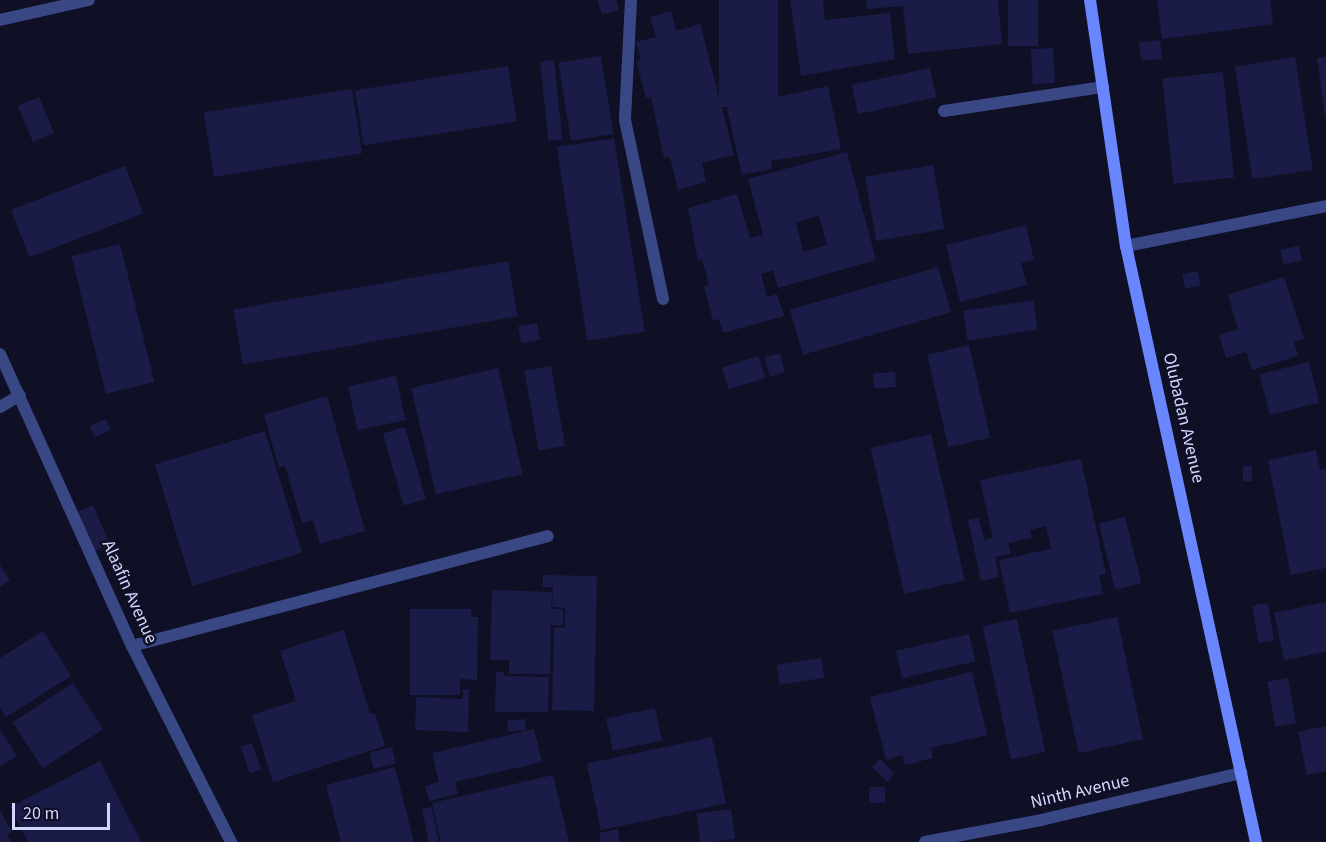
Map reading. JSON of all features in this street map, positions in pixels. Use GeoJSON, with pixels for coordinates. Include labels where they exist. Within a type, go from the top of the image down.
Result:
{"type":"FeatureCollection","features":[{"type":"Feature","properties":{"kind":"street"},"geometry":{"type":"LineString","coordinates":[[0,20],[88,0]]}},
{"type":"Feature","properties":{"kind":"street"},"geometry":{"type":"LineString","coordinates":[[631,0],[625,120],[663,299]]}},
{"type":"Feature","properties":{"kind":"street","name":"Olubadan Avenue"},"geometry":{"type":"LineString","coordinates":[[1090,0],[1126,246],[1256,842]]}},
{"type":"Feature","properties":{"kind":"street"},"geometry":{"type":"LineString","coordinates":[[944,111],[1102,87]]}},
{"type":"Feature","properties":{"kind":"street"},"geometry":{"type":"LineString","coordinates":[[1126,246],[1326,206]]}},
{"type":"Feature","properties":{"kind":"street","name":"Alaafin Avenue"},"geometry":{"type":"LineString","coordinates":[[0,354],[132,645],[231,842]]}},
{"type":"Feature","properties":{"kind":"street"},"geometry":{"type":"LineString","coordinates":[[0,407],[20,395]]}},
{"type":"Feature","properties":{"kind":"street"},"geometry":{"type":"LineString","coordinates":[[132,645],[548,536]]}},
{"type":"Feature","properties":{"kind":"street","name":"Ninth Avenue"},"geometry":{"type":"LineString","coordinates":[[925,842],[1041,820],[1242,773]]}},
{"type":"Feature","properties":{"kind":"building"},"geometry":{"type":"Polygon","coordinates":[[[597,0],[616,0],[619,10],[602,15],[597,0]]]}},
{"type":"Feature","properties":{"kind":"building"},"geometry":{"type":"Polygon","coordinates":[[[719,0],[778,0],[778,107],[719,107],[719,0]]]}},
{"type":"Feature","properties":{"kind":"building"},"geometry":{"type":"Polygon","coordinates":[[[790,0],[823,0],[825,20],[890,13],[895,59],[801,76],[790,0]]]}},
{"type":"Feature","properties":{"kind":"building"},"geometry":{"type":"Polygon","coordinates":[[[866,0],[998,0],[1002,44],[908,54],[903,6],[867,9],[866,0]]]}},
{"type":"Feature","properties":{"kind":"building"},"geometry":{"type":"Polygon","coordinates":[[[1008,0],[1038,0],[1038,46],[1008,46],[1008,0]]]}},
{"type":"Feature","properties":{"kind":"building"},"geometry":{"type":"Polygon","coordinates":[[[1157,0],[1270,0],[1273,24],[1162,39],[1157,0]]]}},
{"type":"Feature","properties":{"kind":"building"},"geometry":{"type":"Polygon","coordinates":[[[671,11],[676,31],[700,24],[734,155],[702,163],[706,182],[678,190],[670,157],[664,158],[651,97],[646,98],[636,61],[641,60],[636,42],[656,37],[650,17],[671,11]]]}},
{"type":"Feature","properties":{"kind":"building"},"geometry":{"type":"Polygon","coordinates":[[[1160,40],[1162,59],[1141,61],[1139,42],[1160,40]]]}},
{"type":"Feature","properties":{"kind":"building"},"geometry":{"type":"Polygon","coordinates":[[[1053,48],[1055,83],[1033,84],[1031,49],[1053,48]]]}},
{"type":"Feature","properties":{"kind":"building"},"geometry":{"type":"Polygon","coordinates":[[[601,56],[613,134],[571,141],[559,63],[601,56]]]}},
{"type":"Feature","properties":{"kind":"building"},"geometry":{"type":"Polygon","coordinates":[[[1295,57],[1313,170],[1253,179],[1235,67],[1295,57]]]}},
{"type":"Feature","properties":{"kind":"building"},"geometry":{"type":"Polygon","coordinates":[[[1326,57],[1326,117],[1325,117],[1317,58],[1326,57]]]}},
{"type":"Feature","properties":{"kind":"building"},"geometry":{"type":"Polygon","coordinates":[[[554,60],[562,140],[548,141],[540,61],[554,60]]]}},
{"type":"Feature","properties":{"kind":"building"},"geometry":{"type":"Polygon","coordinates":[[[508,66],[517,121],[364,146],[355,90],[508,66]]]}},
{"type":"Feature","properties":{"kind":"building"},"geometry":{"type":"Polygon","coordinates":[[[930,68],[936,97],[858,114],[852,85],[930,68]]]}},
{"type":"Feature","properties":{"kind":"building"},"geometry":{"type":"Polygon","coordinates":[[[1223,72],[1234,177],[1173,184],[1162,78],[1223,72]]]}},
{"type":"Feature","properties":{"kind":"building"},"geometry":{"type":"Polygon","coordinates":[[[828,86],[841,149],[771,161],[772,169],[742,175],[727,108],[828,86]]]}},
{"type":"Feature","properties":{"kind":"building"},"geometry":{"type":"Polygon","coordinates":[[[352,89],[362,153],[214,177],[204,112],[352,89]]]}},
{"type":"Feature","properties":{"kind":"building"},"geometry":{"type":"Polygon","coordinates":[[[39,97],[54,133],[33,142],[18,106],[39,97]]]}},
{"type":"Feature","properties":{"kind":"building"},"geometry":{"type":"Polygon","coordinates":[[[614,138],[645,332],[587,341],[557,147],[614,138]]]}},
{"type":"Feature","properties":{"kind":"building"},"geometry":{"type":"Polygon","coordinates":[[[847,152],[876,260],[778,288],[773,270],[761,274],[767,297],[777,294],[784,316],[723,333],[719,319],[713,321],[704,286],[709,285],[702,259],[698,260],[688,208],[737,194],[750,238],[763,235],[748,179],[847,152]],[[819,216],[796,222],[803,252],[827,245],[819,216]]]}},
{"type":"Feature","properties":{"kind":"building"},"geometry":{"type":"Polygon","coordinates":[[[933,165],[944,229],[876,241],[865,177],[933,165]]]}},
{"type":"Feature","properties":{"kind":"building"},"geometry":{"type":"Polygon","coordinates":[[[125,166],[143,214],[29,257],[11,210],[125,166]]]}},
{"type":"Feature","properties":{"kind":"building"},"geometry":{"type":"Polygon","coordinates":[[[1026,225],[1034,260],[1021,263],[1027,285],[960,302],[946,245],[1026,225]]]}},
{"type":"Feature","properties":{"kind":"building"},"geometry":{"type":"Polygon","coordinates":[[[120,244],[154,382],[106,394],[71,256],[120,244]]]}},
{"type":"Feature","properties":{"kind":"building"},"geometry":{"type":"Polygon","coordinates":[[[1299,246],[1302,261],[1283,264],[1280,250],[1299,246]]]}},
{"type":"Feature","properties":{"kind":"building"},"geometry":{"type":"Polygon","coordinates":[[[508,261],[518,316],[243,365],[233,309],[508,261]]]}},
{"type":"Feature","properties":{"kind":"building"},"geometry":{"type":"Polygon","coordinates":[[[938,267],[951,312],[803,355],[790,309],[938,267]]]}},
{"type":"Feature","properties":{"kind":"building"},"geometry":{"type":"Polygon","coordinates":[[[1198,271],[1201,286],[1185,289],[1182,274],[1198,271]]]}},
{"type":"Feature","properties":{"kind":"building"},"geometry":{"type":"Polygon","coordinates":[[[1284,277],[1304,339],[1294,342],[1298,356],[1252,370],[1246,352],[1226,358],[1219,335],[1238,329],[1228,295],[1284,277]]]}},
{"type":"Feature","properties":{"kind":"building"},"geometry":{"type":"Polygon","coordinates":[[[1033,300],[1038,330],[968,341],[963,311],[1033,300]]]}},
{"type":"Feature","properties":{"kind":"building"},"geometry":{"type":"Polygon","coordinates":[[[537,323],[540,340],[521,343],[518,326],[537,323]]]}},
{"type":"Feature","properties":{"kind":"building"},"geometry":{"type":"Polygon","coordinates":[[[969,345],[990,438],[948,447],[927,355],[969,345]]]}},
{"type":"Feature","properties":{"kind":"building"},"geometry":{"type":"Polygon","coordinates":[[[780,353],[785,372],[770,376],[765,357],[780,353]]]}},
{"type":"Feature","properties":{"kind":"building"},"geometry":{"type":"Polygon","coordinates":[[[758,356],[765,378],[729,390],[722,368],[758,356]]]}},
{"type":"Feature","properties":{"kind":"building"},"geometry":{"type":"Polygon","coordinates":[[[1309,362],[1319,403],[1270,415],[1260,374],[1309,362]]]}},
{"type":"Feature","properties":{"kind":"building"},"geometry":{"type":"Polygon","coordinates":[[[551,366],[565,446],[538,450],[524,371],[551,366]]]}},
{"type":"Feature","properties":{"kind":"building"},"geometry":{"type":"Polygon","coordinates":[[[498,368],[523,474],[436,494],[411,388],[498,368]]]}},
{"type":"Feature","properties":{"kind":"building"},"geometry":{"type":"Polygon","coordinates":[[[895,372],[896,387],[874,388],[873,374],[895,372]]]}},
{"type":"Feature","properties":{"kind":"building"},"geometry":{"type":"Polygon","coordinates":[[[396,376],[405,420],[357,430],[348,386],[396,376]]]}},
{"type":"Feature","properties":{"kind":"building"},"geometry":{"type":"Polygon","coordinates":[[[327,396],[365,531],[320,544],[313,520],[302,523],[285,466],[279,468],[264,415],[327,396]]]}},
{"type":"Feature","properties":{"kind":"building"},"geometry":{"type":"Polygon","coordinates":[[[106,419],[111,430],[94,437],[90,426],[106,419]]]}},
{"type":"Feature","properties":{"kind":"building"},"geometry":{"type":"Polygon","coordinates":[[[405,427],[426,499],[404,505],[383,433],[405,427]]]}},
{"type":"Feature","properties":{"kind":"building"},"geometry":{"type":"Polygon","coordinates":[[[265,431],[302,552],[192,586],[155,465],[265,431]]]}},
{"type":"Feature","properties":{"kind":"building"},"geometry":{"type":"Polygon","coordinates":[[[931,434],[965,580],[904,594],[871,448],[931,434]]]}},
{"type":"Feature","properties":{"kind":"building"},"geometry":{"type":"Polygon","coordinates":[[[1316,450],[1320,470],[1326,469],[1326,568],[1291,575],[1268,460],[1316,450]]]}},
{"type":"Feature","properties":{"kind":"building"},"geometry":{"type":"Polygon","coordinates":[[[1081,459],[1106,574],[1099,575],[1103,594],[1010,613],[999,560],[1051,549],[1046,526],[1030,530],[1032,538],[1008,543],[1011,554],[995,557],[999,577],[981,581],[968,520],[979,518],[984,540],[993,538],[980,480],[1081,459]]]}},
{"type":"Feature","properties":{"kind":"building"},"geometry":{"type":"Polygon","coordinates":[[[1243,466],[1252,466],[1252,481],[1243,481],[1243,466]]]}},
{"type":"Feature","properties":{"kind":"building"},"geometry":{"type":"Polygon","coordinates":[[[93,505],[110,545],[94,551],[77,512],[93,505]]]}},
{"type":"Feature","properties":{"kind":"building"},"geometry":{"type":"Polygon","coordinates":[[[1125,517],[1141,583],[1115,590],[1099,524],[1125,517]]]}},
{"type":"Feature","properties":{"kind":"building"},"geometry":{"type":"Polygon","coordinates":[[[0,565],[10,580],[0,587],[0,565]]]}},
{"type":"Feature","properties":{"kind":"building"},"geometry":{"type":"Polygon","coordinates":[[[543,575],[597,576],[594,711],[552,710],[554,627],[565,628],[565,608],[552,607],[553,587],[543,587],[543,575]]]}},
{"type":"Feature","properties":{"kind":"building"},"geometry":{"type":"Polygon","coordinates":[[[492,590],[552,592],[551,609],[563,609],[563,625],[551,625],[550,674],[509,674],[509,660],[490,660],[492,590]]]}},
{"type":"Feature","properties":{"kind":"building"},"geometry":{"type":"Polygon","coordinates":[[[1326,602],[1326,652],[1284,660],[1274,613],[1326,602]]]}},
{"type":"Feature","properties":{"kind":"building"},"geometry":{"type":"Polygon","coordinates":[[[1268,603],[1274,641],[1258,643],[1252,606],[1268,603]]]}},
{"type":"Feature","properties":{"kind":"building"},"geometry":{"type":"Polygon","coordinates":[[[410,609],[471,609],[471,617],[478,617],[477,680],[460,679],[460,695],[410,695],[410,609]]]}},
{"type":"Feature","properties":{"kind":"building"},"geometry":{"type":"Polygon","coordinates":[[[1117,617],[1143,739],[1078,753],[1052,631],[1117,617]]]}},
{"type":"Feature","properties":{"kind":"building"},"geometry":{"type":"Polygon","coordinates":[[[1017,619],[1045,752],[1011,759],[983,626],[1017,619]]]}},
{"type":"Feature","properties":{"kind":"building"},"geometry":{"type":"Polygon","coordinates":[[[344,630],[370,714],[375,713],[385,746],[273,782],[252,715],[296,701],[280,651],[344,630]]]}},
{"type":"Feature","properties":{"kind":"building"},"geometry":{"type":"Polygon","coordinates":[[[43,631],[71,676],[6,717],[0,707],[0,658],[43,631]]]}},
{"type":"Feature","properties":{"kind":"building"},"geometry":{"type":"Polygon","coordinates":[[[969,634],[975,661],[902,678],[896,651],[969,634]]]}},
{"type":"Feature","properties":{"kind":"building"},"geometry":{"type":"Polygon","coordinates":[[[821,658],[824,678],[780,685],[777,665],[821,658]]]}},
{"type":"Feature","properties":{"kind":"building"},"geometry":{"type":"Polygon","coordinates":[[[496,672],[504,672],[504,676],[549,677],[548,712],[495,712],[496,672]]]}},
{"type":"Feature","properties":{"kind":"building"},"geometry":{"type":"Polygon","coordinates":[[[972,672],[987,735],[931,748],[933,758],[905,765],[902,755],[886,760],[870,697],[972,672]]]}},
{"type":"Feature","properties":{"kind":"building"},"geometry":{"type":"Polygon","coordinates":[[[1288,678],[1296,723],[1275,727],[1267,682],[1288,678]]]}},
{"type":"Feature","properties":{"kind":"building"},"geometry":{"type":"Polygon","coordinates":[[[73,683],[103,729],[43,768],[13,722],[73,683]]]}},
{"type":"Feature","properties":{"kind":"building"},"geometry":{"type":"Polygon","coordinates":[[[463,689],[469,689],[468,732],[415,730],[416,697],[463,699],[463,689]]]}},
{"type":"Feature","properties":{"kind":"building"},"geometry":{"type":"Polygon","coordinates":[[[655,708],[662,740],[613,751],[606,718],[655,708]]]}},
{"type":"Feature","properties":{"kind":"building"},"geometry":{"type":"Polygon","coordinates":[[[525,719],[526,730],[508,732],[507,721],[525,719]]]}},
{"type":"Feature","properties":{"kind":"building"},"geometry":{"type":"Polygon","coordinates":[[[1326,726],[1326,771],[1307,775],[1298,732],[1326,726]]]}},
{"type":"Feature","properties":{"kind":"building"},"geometry":{"type":"Polygon","coordinates":[[[0,729],[17,756],[0,766],[0,729]]]}},
{"type":"Feature","properties":{"kind":"building"},"geometry":{"type":"Polygon","coordinates":[[[534,729],[542,762],[455,782],[458,794],[429,801],[425,786],[439,782],[432,753],[534,729]]]}},
{"type":"Feature","properties":{"kind":"building"},"geometry":{"type":"Polygon","coordinates":[[[712,737],[726,804],[601,830],[587,764],[712,737]]]}},
{"type":"Feature","properties":{"kind":"building"},"geometry":{"type":"Polygon","coordinates":[[[252,743],[261,769],[250,773],[241,747],[252,743]]]}},
{"type":"Feature","properties":{"kind":"building"},"geometry":{"type":"Polygon","coordinates":[[[392,747],[396,764],[373,769],[370,752],[392,747]]]}},
{"type":"Feature","properties":{"kind":"building"},"geometry":{"type":"Polygon","coordinates":[[[880,759],[895,774],[887,782],[872,767],[880,759]]]}},
{"type":"Feature","properties":{"kind":"building"},"geometry":{"type":"Polygon","coordinates":[[[100,761],[141,842],[28,842],[10,807],[100,761]]]}},
{"type":"Feature","properties":{"kind":"building"},"geometry":{"type":"Polygon","coordinates":[[[395,767],[414,842],[341,842],[326,785],[395,767]]]}},
{"type":"Feature","properties":{"kind":"building"},"geometry":{"type":"Polygon","coordinates":[[[553,775],[569,842],[441,842],[432,803],[553,775]]]}},
{"type":"Feature","properties":{"kind":"building"},"geometry":{"type":"Polygon","coordinates":[[[869,787],[885,787],[885,803],[869,803],[869,787]]]}},
{"type":"Feature","properties":{"kind":"building"},"geometry":{"type":"Polygon","coordinates":[[[432,807],[439,842],[429,842],[422,809],[432,807]]]}},
{"type":"Feature","properties":{"kind":"building"},"geometry":{"type":"Polygon","coordinates":[[[731,809],[735,839],[700,842],[696,814],[731,809]]]}},
{"type":"Feature","properties":{"kind":"building"},"geometry":{"type":"Polygon","coordinates":[[[0,810],[12,832],[7,835],[11,842],[0,842],[0,810]]]}},
{"type":"Feature","properties":{"kind":"building"},"geometry":{"type":"Polygon","coordinates":[[[618,829],[620,842],[601,842],[599,833],[618,829]]]}}]}
